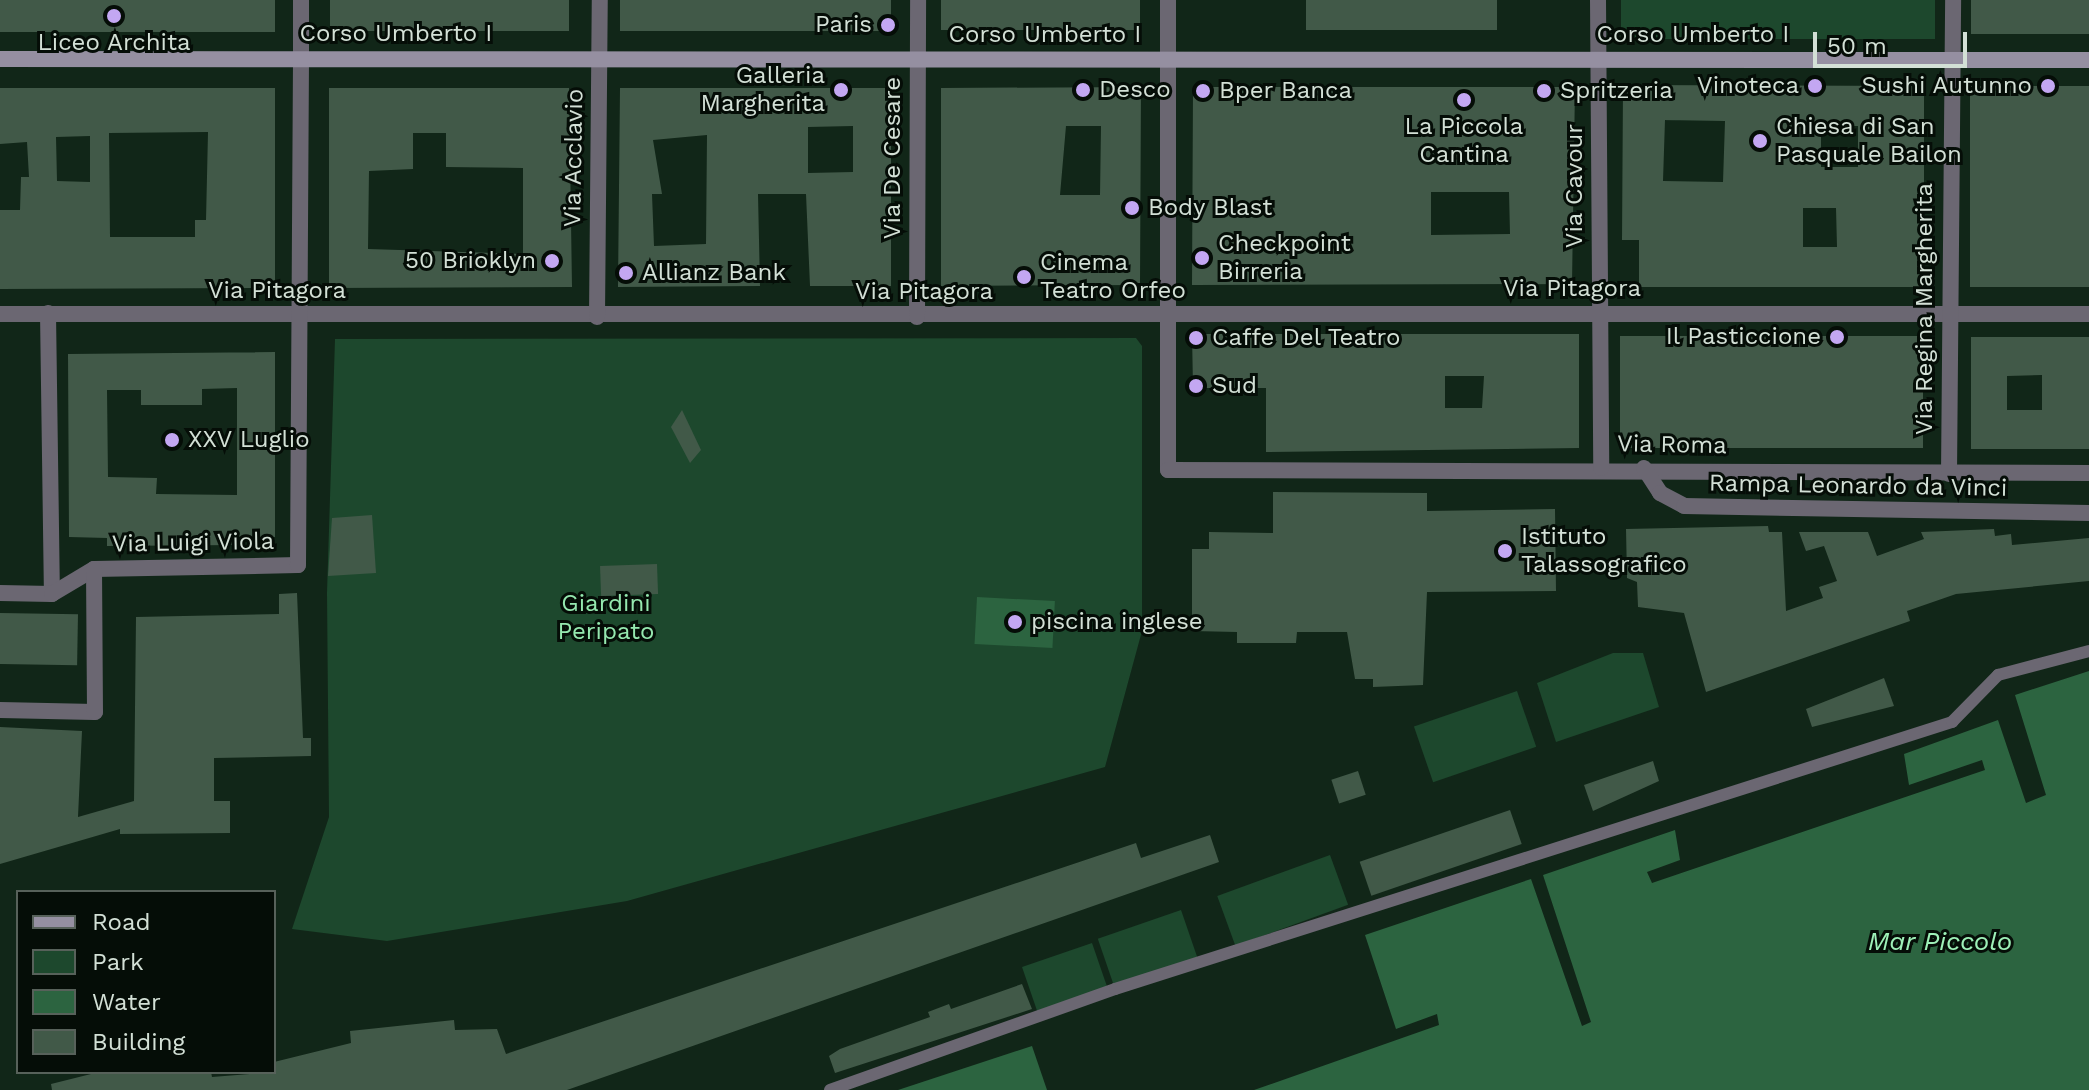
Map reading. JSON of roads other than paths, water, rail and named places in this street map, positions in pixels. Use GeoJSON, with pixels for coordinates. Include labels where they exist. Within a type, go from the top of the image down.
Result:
{"type":"FeatureCollection","features":[{"type":"Feature","properties":{"kind":"main road","name":"Corso Umberto I"},"geometry":{"type":"LineString","coordinates":[[0,59],[2089,60]]}},
{"type":"Feature","properties":{"kind":"street"},"geometry":{"type":"LineString","coordinates":[[299,315],[301,0]]}},
{"type":"Feature","properties":{"kind":"street","name":"Via Acclavio"},"geometry":{"type":"LineString","coordinates":[[597,317],[600,0]]}},
{"type":"Feature","properties":{"kind":"street","name":"Via De Cesare"},"geometry":{"type":"LineString","coordinates":[[917,317],[918,0]]}},
{"type":"Feature","properties":{"kind":"street"},"geometry":{"type":"LineString","coordinates":[[1168,0],[1168,315]]}},
{"type":"Feature","properties":{"kind":"street","name":"Via Cavour"},"geometry":{"type":"LineString","coordinates":[[1598,0],[1601,468]]}},
{"type":"Feature","properties":{"kind":"street","name":"Via Regina Margherita"},"geometry":{"type":"LineString","coordinates":[[1949,474],[1953,0]]}},
{"type":"Feature","properties":{"kind":"street"},"geometry":{"type":"LineString","coordinates":[[0,593],[52,594],[48,313]]}},
{"type":"Feature","properties":{"kind":"street","name":"Via Pitagora"},"geometry":{"type":"LineString","coordinates":[[0,314],[917,317],[2089,314]]}},
{"type":"Feature","properties":{"kind":"street","name":"Via Luigi Viola"},"geometry":{"type":"LineString","coordinates":[[52,594],[94,569],[298,565],[299,315]]}},
{"type":"Feature","properties":{"kind":"street","name":"Via Roma"},"geometry":{"type":"LineString","coordinates":[[1168,315],[1168,470],[1644,468],[1949,474],[2089,473]]}},
{"type":"Feature","properties":{"kind":"street","name":"Rampa Leonardo da Vinci"},"geometry":{"type":"LineString","coordinates":[[1644,468],[1660,493],[1684,506],[2089,513]]}},
{"type":"Feature","properties":{"kind":"street"},"geometry":{"type":"LineString","coordinates":[[0,710],[95,712],[94,569]]}},
{"type":"Feature","properties":{"kind":"lane"},"geometry":{"type":"LineString","coordinates":[[830,1090],[1130,984],[1952,722],[1998,675],[2089,651]]}},
{"type":"Feature","properties":{"kind":"water","name":"piscina inglese"},"geometry":{"type":"Polygon","coordinates":[[[977,597],[1055,601],[1052,648],[975,644],[977,597]]]}},
{"type":"Feature","properties":{"kind":"water","name":"Mar Piccolo"},"geometry":{"type":"Polygon","coordinates":[[[2089,671],[2089,1090],[1254,1090],[1439,1025],[1437,1014],[1396,1029],[1365,935],[1531,879],[1582,1026],[1591,1022],[1543,875],[1675,830],[1680,860],[1647,872],[1652,883],[1985,770],[1982,760],[1909,785],[1904,754],[1998,720],[2026,803],[2046,795],[2015,695],[2089,671]]]}},
{"type":"Feature","properties":{"kind":"water"},"geometry":{"type":"Polygon","coordinates":[[[1032,1046],[1047,1090],[898,1090],[1032,1046]]]}},
{"type":"Feature","properties":{"kind":"place","name":"Liceo Archita"},"geometry":{"type":"Point","coordinates":[114,16]}},
{"type":"Feature","properties":{"kind":"place","name":"Paris"},"geometry":{"type":"Point","coordinates":[888,25]}},
{"type":"Feature","properties":{"kind":"place","name":"Vinoteca"},"geometry":{"type":"Point","coordinates":[1815,86]}},
{"type":"Feature","properties":{"kind":"place","name":"Sushi Autunno"},"geometry":{"type":"Point","coordinates":[2048,86]}},
{"type":"Feature","properties":{"kind":"place","name":"Galleria Margherita"},"geometry":{"type":"Point","coordinates":[841,90]}},
{"type":"Feature","properties":{"kind":"place","name":"Desco"},"geometry":{"type":"Point","coordinates":[1083,90]}},
{"type":"Feature","properties":{"kind":"place","name":"Bper Banca"},"geometry":{"type":"Point","coordinates":[1203,91]}},
{"type":"Feature","properties":{"kind":"place","name":"Spritzeria"},"geometry":{"type":"Point","coordinates":[1544,91]}},
{"type":"Feature","properties":{"kind":"place","name":"La Piccola Cantina"},"geometry":{"type":"Point","coordinates":[1464,100]}},
{"type":"Feature","properties":{"kind":"place","name":"Chiesa di San Pasquale Bailon"},"geometry":{"type":"Point","coordinates":[1760,141]}},
{"type":"Feature","properties":{"kind":"place","name":"Body Blast"},"geometry":{"type":"Point","coordinates":[1132,208]}},
{"type":"Feature","properties":{"kind":"place","name":"Checkpoint Birreria"},"geometry":{"type":"Point","coordinates":[1202,258]}},
{"type":"Feature","properties":{"kind":"place","name":"50 Brioklyn"},"geometry":{"type":"Point","coordinates":[552,261]}},
{"type":"Feature","properties":{"kind":"place","name":"Allianz Bank"},"geometry":{"type":"Point","coordinates":[626,273]}},
{"type":"Feature","properties":{"kind":"place","name":"Cinema Teatro Orfeo"},"geometry":{"type":"Point","coordinates":[1024,277]}},
{"type":"Feature","properties":{"kind":"place","name":"Il Pasticcione"},"geometry":{"type":"Point","coordinates":[1837,337]}},
{"type":"Feature","properties":{"kind":"place","name":"Caffe Del Teatro"},"geometry":{"type":"Point","coordinates":[1196,338]}},
{"type":"Feature","properties":{"kind":"place","name":"Sud"},"geometry":{"type":"Point","coordinates":[1196,386]}},
{"type":"Feature","properties":{"kind":"place","name":"XXV Luglio"},"geometry":{"type":"Point","coordinates":[172,440]}},
{"type":"Feature","properties":{"kind":"place","name":"Istituto Talassografico"},"geometry":{"type":"Point","coordinates":[1505,551]}},
{"type":"Feature","properties":{"kind":"place","name":"piscina inglese"},"geometry":{"type":"Point","coordinates":[1015,622]}},
{"type":"Feature","properties":{"kind":"park label","name":"Giardini Peripato"},"geometry":{"type":"Point","coordinates":[606,618]}}]}
